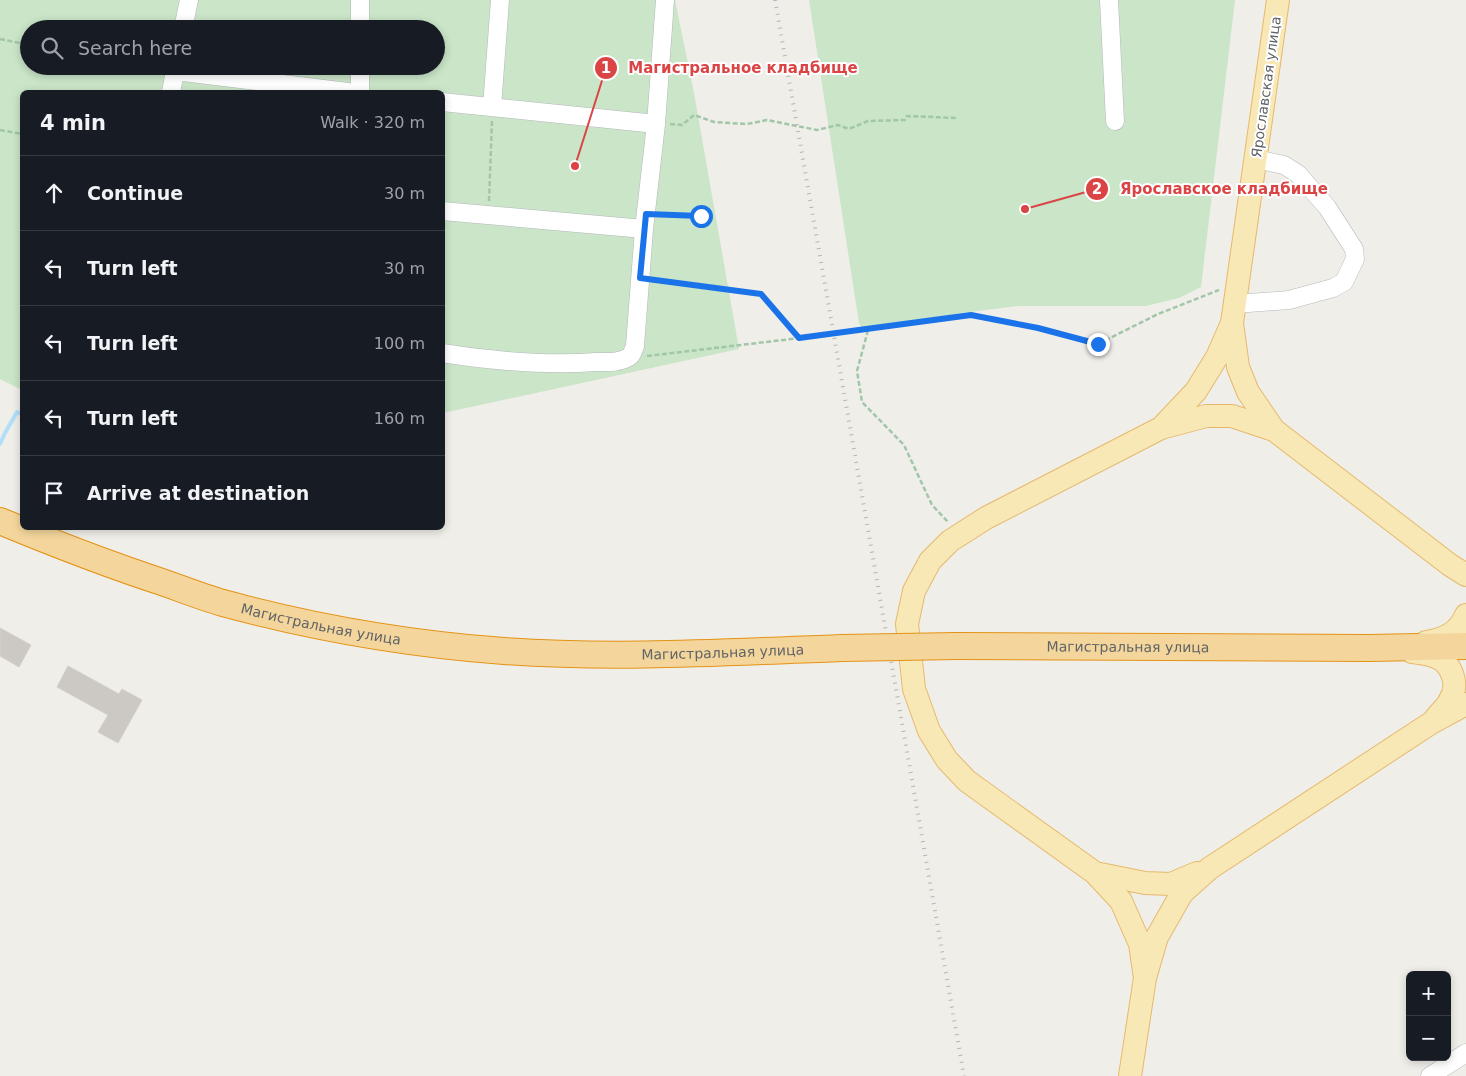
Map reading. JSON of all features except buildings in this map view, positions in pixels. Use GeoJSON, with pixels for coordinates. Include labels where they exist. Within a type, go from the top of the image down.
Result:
{"type":"FeatureCollection","features":[{"type":"Feature","properties":{"kind":"highway","name":"Магистральная улица"},"geometry":{"type":"LineString","coordinates":[[0,520],[20,528]]}},
{"type":"Feature","properties":{"kind":"highway","name":"Магистральная улица"},"geometry":{"type":"LineString","coordinates":[[25,530],[117,567],[222,603],[374,636],[504,651],[669,655],[842,648],[956,646],[1370,648],[1466,646]]}},
{"type":"Feature","properties":{"kind":"main road","name":"Ярославская улица"},"geometry":{"type":"LineString","coordinates":[[1230,305],[1256,159],[1278,0]]}},
{"type":"Feature","properties":{"kind":"main road"},"geometry":{"type":"LineString","coordinates":[[1162,428],[1196,391],[1217,357],[1230,305]]}},
{"type":"Feature","properties":{"kind":"main road"},"geometry":{"type":"LineString","coordinates":[[1230,305],[1238,367],[1248,392],[1274,430],[1458,570],[1466,593]]}},
{"type":"Feature","properties":{"kind":"main road"},"geometry":{"type":"LineString","coordinates":[[1145,978],[1140,944],[1125,910],[1121,902],[1095,873],[968,781],[947,760],[929,731],[914,689],[906,624],[914,592],[930,561],[950,541],[986,518],[1162,428],[1206,416],[1232,416],[1274,430]]}},
{"type":"Feature","properties":{"kind":"main road"},"geometry":{"type":"LineString","coordinates":[[1370,648],[1438,640],[1452,634],[1462,625],[1466,615]]}},
{"type":"Feature","properties":{"kind":"main road"},"geometry":{"type":"LineString","coordinates":[[1370,648],[1424,653],[1445,661],[1452,673],[1454,687],[1450,700],[1431,723]]}},
{"type":"Feature","properties":{"kind":"main road"},"geometry":{"type":"LineString","coordinates":[[1130,1076],[1145,978],[1157,937],[1182,893],[1210,868],[1431,723],[1466,704]]}},
{"type":"Feature","properties":{"kind":"main road"},"geometry":{"type":"LineString","coordinates":[[1095,873],[1145,883],[1171,884],[1210,868]]}},
{"type":"Feature","properties":{"kind":"lane"},"geometry":{"type":"LineString","coordinates":[[185,20],[189,0]]}},
{"type":"Feature","properties":{"kind":"lane"},"geometry":{"type":"LineString","coordinates":[[360,0],[360,20]]}},
{"type":"Feature","properties":{"kind":"lane"},"geometry":{"type":"LineString","coordinates":[[492,107],[500,0]]}},
{"type":"Feature","properties":{"kind":"lane"},"geometry":{"type":"LineString","coordinates":[[445,353],[482,359],[564,365],[617,361],[628,358],[632,354],[635,346],[645,222],[656,124],[665,0]]}},
{"type":"Feature","properties":{"kind":"lane"},"geometry":{"type":"LineString","coordinates":[[1109,0],[1114,121]]}},
{"type":"Feature","properties":{"kind":"lane"},"geometry":{"type":"LineString","coordinates":[[171,90],[175,75]]}},
{"type":"Feature","properties":{"kind":"lane"},"geometry":{"type":"LineString","coordinates":[[226,75],[334,90]]}},
{"type":"Feature","properties":{"kind":"lane"},"geometry":{"type":"LineString","coordinates":[[360,75],[360,90]]}},
{"type":"Feature","properties":{"kind":"lane"},"geometry":{"type":"LineString","coordinates":[[445,102],[656,124]]}},
{"type":"Feature","properties":{"kind":"lane"},"geometry":{"type":"LineString","coordinates":[[1230,305],[1289,300],[1332,288],[1344,282],[1356,259],[1354,249],[1327,207],[1298,174],[1284,165],[1256,159]]}},
{"type":"Feature","properties":{"kind":"lane"},"geometry":{"type":"LineString","coordinates":[[445,212],[489,216],[645,222]]}},
{"type":"Feature","properties":{"kind":"lane"},"geometry":{"type":"LineString","coordinates":[[1430,1076],[1466,1053]]}},
{"type":"Feature","properties":{"kind":"path"},"geometry":{"type":"LineString","coordinates":[[0,39],[20,43]]}},
{"type":"Feature","properties":{"kind":"path"},"geometry":{"type":"LineString","coordinates":[[489,216],[492,107]]}},
{"type":"Feature","properties":{"kind":"path"},"geometry":{"type":"LineString","coordinates":[[656,124],[682,125],[694,115],[714,122],[747,124],[767,120],[817,130],[838,125],[849,128],[868,121],[905,120],[907,116],[956,118]]}},
{"type":"Feature","properties":{"kind":"path"},"geometry":{"type":"LineString","coordinates":[[0,130],[20,134]]}},
{"type":"Feature","properties":{"kind":"path"},"geometry":{"type":"LineString","coordinates":[[645,222],[701,216]]}},
{"type":"Feature","properties":{"kind":"path"},"geometry":{"type":"LineString","coordinates":[[640,278],[761,294],[799,338]]}},
{"type":"Feature","properties":{"kind":"path"},"geometry":{"type":"LineString","coordinates":[[628,358],[868,330],[971,315],[1038,328],[1098,344],[1158,314],[1230,305]]}},
{"type":"Feature","properties":{"kind":"path"},"geometry":{"type":"LineString","coordinates":[[868,330],[857,371],[862,402],[904,445],[932,505],[951,525]]}},
{"type":"Feature","properties":{"kind":"green space"},"geometry":{"type":"Polygon","coordinates":[[[0,0],[675,0],[694,93],[739,349],[445,413],[445,90],[20,90],[20,389],[0,379],[0,0]]]}},
{"type":"Feature","properties":{"kind":"green space"},"geometry":{"type":"Polygon","coordinates":[[[809,0],[1235,0],[1201,287],[1179,298],[1146,306],[1018,306],[961,313],[872,330],[863,329],[859,323],[809,0]]]}},
{"type":"Feature","properties":{"kind":"waterway"},"geometry":{"type":"LineString","coordinates":[[0,444],[17,412],[20,413]]}},
{"type":"Feature","properties":{"kind":"railway"},"geometry":{"type":"LineString","coordinates":[[775,0],[964,1076]]}},
{"type":"Feature","properties":{"kind":"place","name":"Магистральное кладбище"},"geometry":{"type":"Point","coordinates":[575,166]}},
{"type":"Feature","properties":{"kind":"place","name":"Ярославское кладбище"},"geometry":{"type":"Point","coordinates":[1025,209]}},
{"type":"Feature","properties":{"kind":"route"},"geometry":{"type":"LineString","coordinates":[[701,216],[646,214],[640,278],[761,294],[799,338],[971,315],[1038,328],[1098,344]]}}]}
